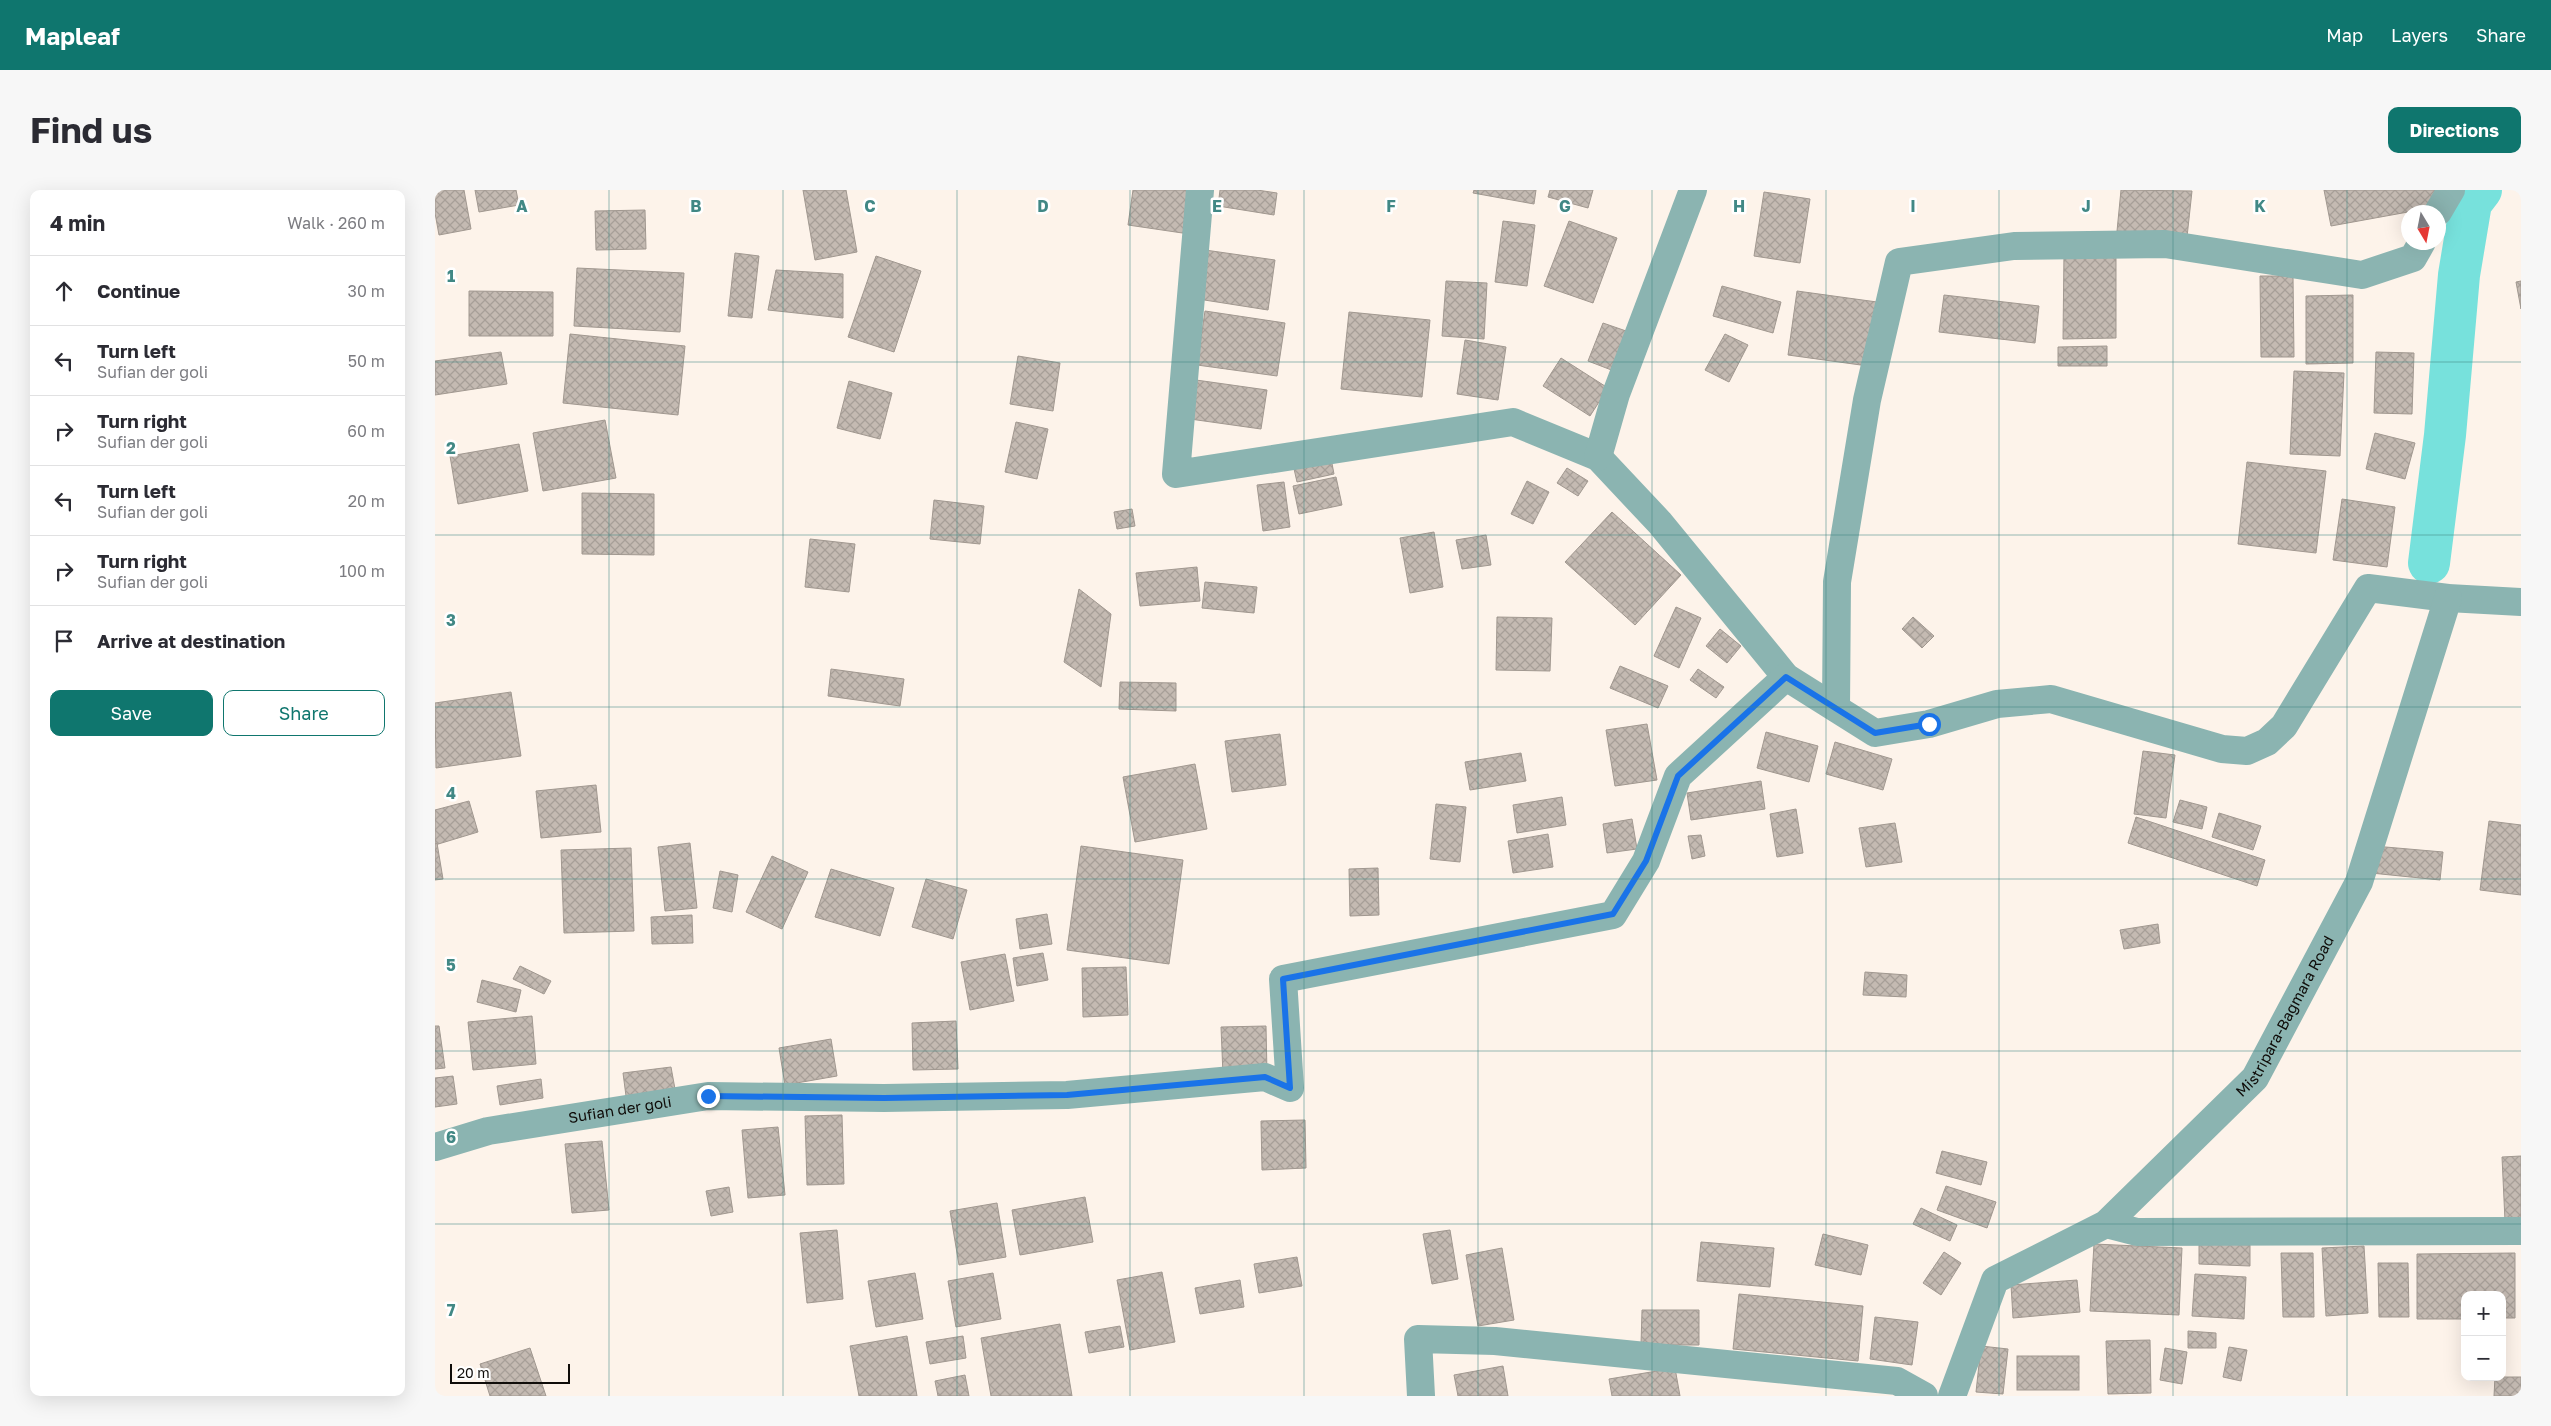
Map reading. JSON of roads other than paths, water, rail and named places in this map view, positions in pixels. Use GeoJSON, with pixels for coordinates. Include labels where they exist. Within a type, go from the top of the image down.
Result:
{"type":"FeatureCollection","features":[{"type":"Feature","properties":{"kind":"street"},"geometry":{"type":"LineString","coordinates":[[1200,190],[1176,474],[1513,422],[1599,458],[1660,523],[1786,677],[1875,733],[1929,724],[1997,704],[2051,699],[2190,741],[2222,749],[2247,751],[2267,742],[2284,726],[2368,588],[2448,598],[2521,602]]}},
{"type":"Feature","properties":{"kind":"street"},"geometry":{"type":"LineString","coordinates":[[1599,458],[1616,394],[1693,190]]}},
{"type":"Feature","properties":{"kind":"street"},"geometry":{"type":"LineString","coordinates":[[2442,205],[2451,190]]}},
{"type":"Feature","properties":{"kind":"street"},"geometry":{"type":"LineString","coordinates":[[1836,708],[1837,582],[1867,400],[1899,262],[2014,246],[2165,244],[2362,276],[2413,258],[2418,250]]}},
{"type":"Feature","properties":{"kind":"street","name":"Mistripara-Bagmara Road"},"geometry":{"type":"LineString","coordinates":[[1952,1396],[1995,1280],[2106,1224],[2255,1078],[2359,882],[2448,598]]}},
{"type":"Feature","properties":{"kind":"street","name":"Sufian der goli"},"geometry":{"type":"LineString","coordinates":[[435,1146],[488,1131],[708,1096],[884,1098],[1067,1095],[1265,1077],[1290,1088],[1283,979],[1613,914],[1646,861],[1678,776],[1786,677]]}},
{"type":"Feature","properties":{"kind":"street"},"geometry":{"type":"LineString","coordinates":[[2106,1224],[2137,1232],[2521,1231]]}},
{"type":"Feature","properties":{"kind":"street"},"geometry":{"type":"LineString","coordinates":[[1421,1396],[1418,1340],[1495,1341],[1897,1381],[1924,1396]]}},
{"type":"Feature","properties":{"kind":"waterway"},"geometry":{"type":"LineString","coordinates":[[2429,563],[2445,435],[2459,275],[2471,203],[2481,190]]}}]}
